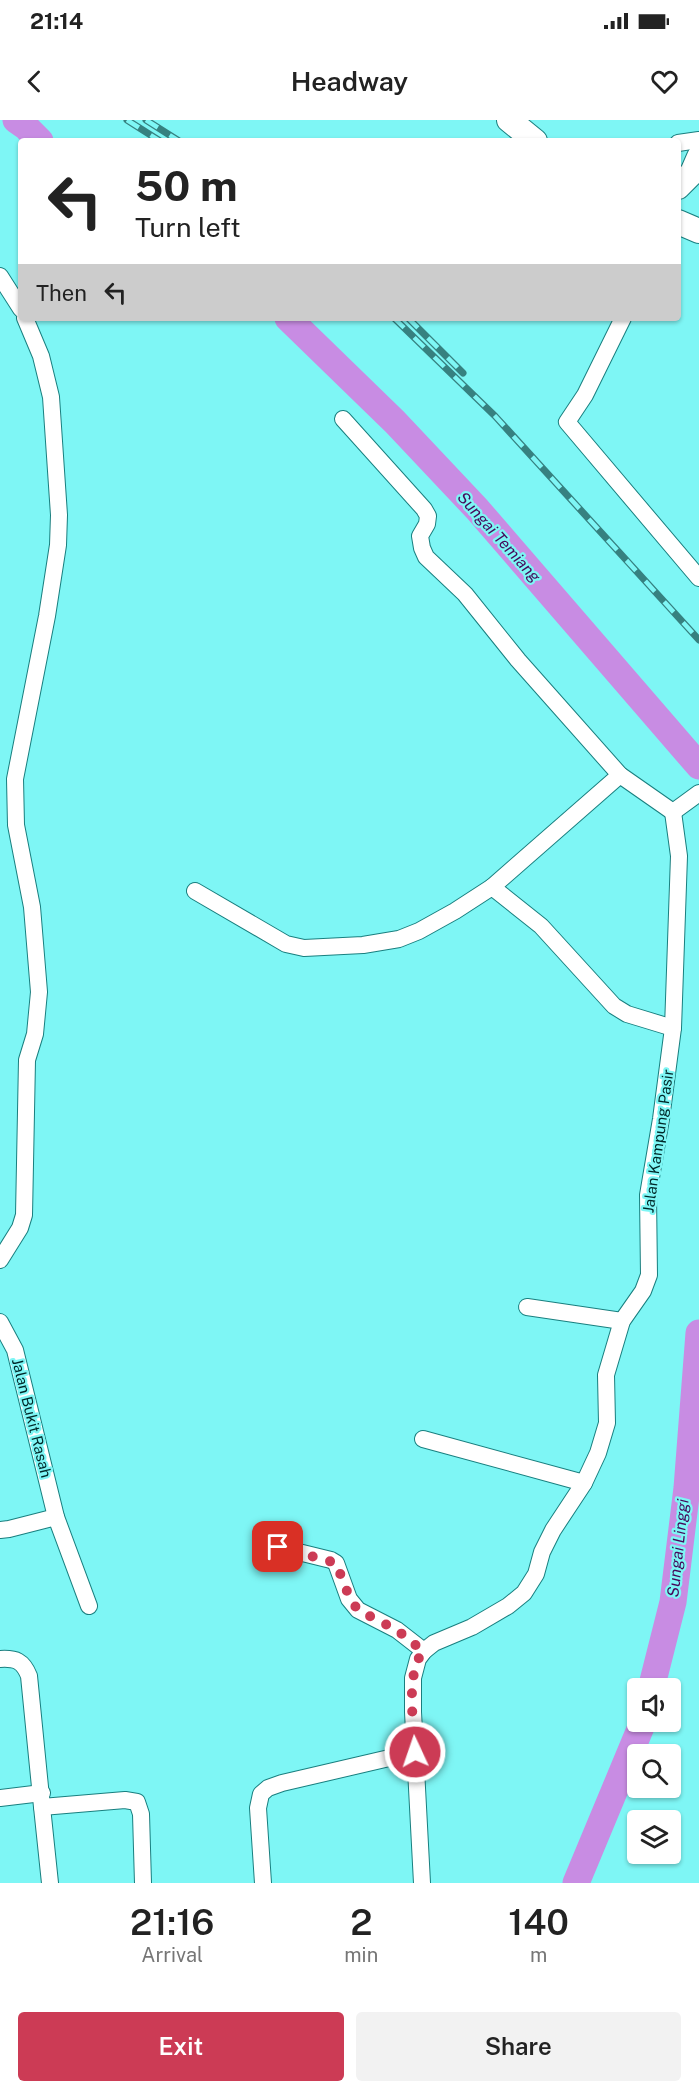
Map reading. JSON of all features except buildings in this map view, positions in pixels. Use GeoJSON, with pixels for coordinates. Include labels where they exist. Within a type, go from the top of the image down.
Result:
{"type":"FeatureCollection","features":[{"type":"Feature","properties":{"kind":"highway"},"geometry":{"type":"LineString","coordinates":[[509,120],[528,138]]}},
{"type":"Feature","properties":{"kind":"highway"},"geometry":{"type":"LineString","coordinates":[[681,184],[692,173],[699,157]]}},
{"type":"Feature","properties":{"kind":"highway"},"geometry":{"type":"LineString","coordinates":[[681,223],[699,231]]}},
{"type":"Feature","properties":{"kind":"street"},"geometry":{"type":"LineString","coordinates":[[681,143],[699,140]]}},
{"type":"Feature","properties":{"kind":"street"},"geometry":{"type":"LineString","coordinates":[[0,276],[18,304]]}},
{"type":"Feature","properties":{"kind":"street"},"geometry":{"type":"LineString","coordinates":[[0,1260],[20,1228],[24,1215],[27,1060],[35,1034],[39,1003],[35,930],[16,825],[15,779],[47,616],[58,545],[59,515],[51,397],[41,356],[26,321]]}},
{"type":"Feature","properties":{"kind":"street"},"geometry":{"type":"LineString","coordinates":[[622,321],[585,395],[567,422],[699,578]]}},
{"type":"Feature","properties":{"kind":"street"},"geometry":{"type":"LineString","coordinates":[[343,418],[424,508],[428,516],[427,524],[420,537],[426,557],[465,594],[518,660],[620,775],[672,812],[696,795]]}},
{"type":"Feature","properties":{"kind":"street"},"geometry":{"type":"LineString","coordinates":[[195,891],[286,944],[304,948],[363,945],[399,939],[455,911],[492,887],[620,775]]}},
{"type":"Feature","properties":{"kind":"street","name":"Jalan Kampung Pasir"},"geometry":{"type":"LineString","coordinates":[[423,1651],[434,1643],[472,1627],[508,1606],[524,1593],[536,1574],[542,1552],[553,1530],[584,1483],[598,1453],[607,1423],[606,1375],[622,1321],[644,1291],[649,1275],[648,1195],[673,1028],[679,856],[672,812]]}},
{"type":"Feature","properties":{"kind":"street"},"geometry":{"type":"LineString","coordinates":[[492,887],[541,927],[614,1006],[627,1014],[673,1028]]}},
{"type":"Feature","properties":{"kind":"street"},"geometry":{"type":"LineString","coordinates":[[527,1307],[622,1321]]}},
{"type":"Feature","properties":{"kind":"street","name":"Jalan Bukit Rasah"},"geometry":{"type":"LineString","coordinates":[[0,1322],[15,1350],[56,1517],[88,1606]]}},
{"type":"Feature","properties":{"kind":"street"},"geometry":{"type":"LineString","coordinates":[[423,1439],[584,1483]]}},
{"type":"Feature","properties":{"kind":"street"},"geometry":{"type":"LineString","coordinates":[[0,1530],[56,1517]]}},
{"type":"Feature","properties":{"kind":"street"},"geometry":{"type":"LineString","coordinates":[[278,1547],[336,1563],[350,1599],[358,1610],[397,1630],[423,1651],[417,1659],[413,1678],[422,1883]]}},
{"type":"Feature","properties":{"kind":"street"},"geometry":{"type":"LineString","coordinates":[[0,1659],[21,1662],[29,1676],[50,1883]]}},
{"type":"Feature","properties":{"kind":"street"},"geometry":{"type":"LineString","coordinates":[[263,1883],[258,1808],[261,1794],[268,1788],[282,1783],[415,1752]]}},
{"type":"Feature","properties":{"kind":"street"},"geometry":{"type":"LineString","coordinates":[[0,1798],[136,1802],[141,1814],[143,1883]]}},
{"type":"Feature","properties":{"kind":"waterway","name":"Sungai Temiang"},"geometry":{"type":"LineString","coordinates":[[16,120],[37,138]]}},
{"type":"Feature","properties":{"kind":"waterway","name":"Sungai Temiang"},"geometry":{"type":"LineString","coordinates":[[291,321],[395,422],[477,509],[699,766]]}},
{"type":"Feature","properties":{"kind":"waterway","name":"Sungai Linggi"},"geometry":{"type":"LineString","coordinates":[[654,1678],[673,1602],[687,1488],[699,1333]]}},
{"type":"Feature","properties":{"kind":"waterway","name":"Sungai Linggi"},"geometry":{"type":"LineString","coordinates":[[576,1883],[639,1732]]}},
{"type":"Feature","properties":{"kind":"railway"},"geometry":{"type":"LineString","coordinates":[[127,120],[155,138]]}},
{"type":"Feature","properties":{"kind":"railway"},"geometry":{"type":"LineString","coordinates":[[146,120],[174,138]]}},
{"type":"Feature","properties":{"kind":"railway"},"geometry":{"type":"LineString","coordinates":[[397,321],[495,416],[699,640]]}},
{"type":"Feature","properties":{"kind":"railway"},"geometry":{"type":"LineString","coordinates":[[411,321],[463,373]]}},
{"type":"Feature","properties":{"kind":"route"},"geometry":{"type":"LineString","coordinates":[[278,1547],[336,1563],[340,1568],[350,1599],[358,1610],[397,1630],[423,1651],[417,1659],[413,1678],[415,1752]]}}]}
